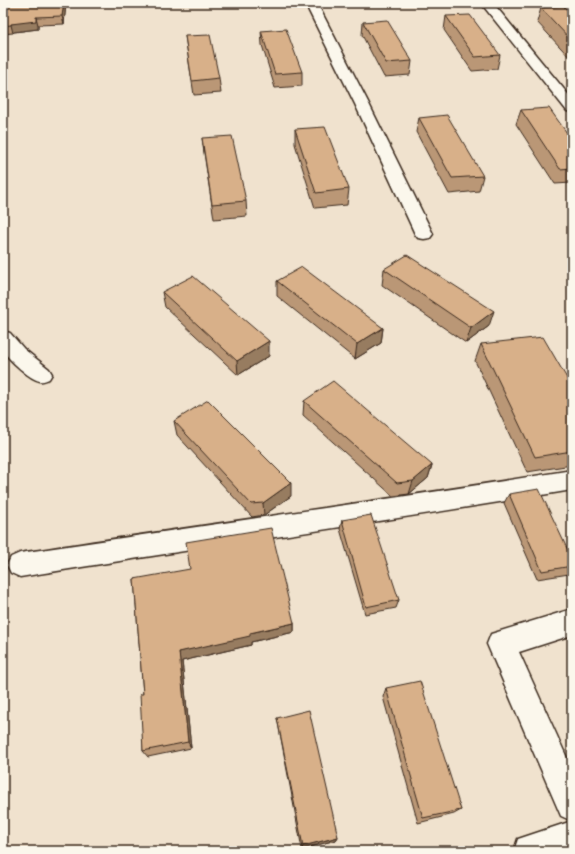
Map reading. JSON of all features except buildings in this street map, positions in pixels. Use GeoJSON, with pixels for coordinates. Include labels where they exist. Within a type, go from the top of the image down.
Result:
{"type":"FeatureCollection","features":[{"type":"Feature","properties":{"kind":"street"},"geometry":{"type":"LineString","coordinates":[[311,3],[362,104],[424,234]]}},
{"type":"Feature","properties":{"kind":"street"},"geometry":{"type":"LineString","coordinates":[[487,3],[572,108]]}},
{"type":"Feature","properties":{"kind":"street"},"geometry":{"type":"LineString","coordinates":[[3,338],[16,354],[42,374]]}},
{"type":"Feature","properties":{"kind":"street"},"geometry":{"type":"LineString","coordinates":[[20,565],[236,532],[395,510],[572,480]]}},
{"type":"Feature","properties":{"kind":"street"},"geometry":{"type":"LineString","coordinates":[[572,622],[501,644],[572,805]]}},
{"type":"Feature","properties":{"kind":"street"},"geometry":{"type":"LineString","coordinates":[[530,851],[572,837]]}}]}
